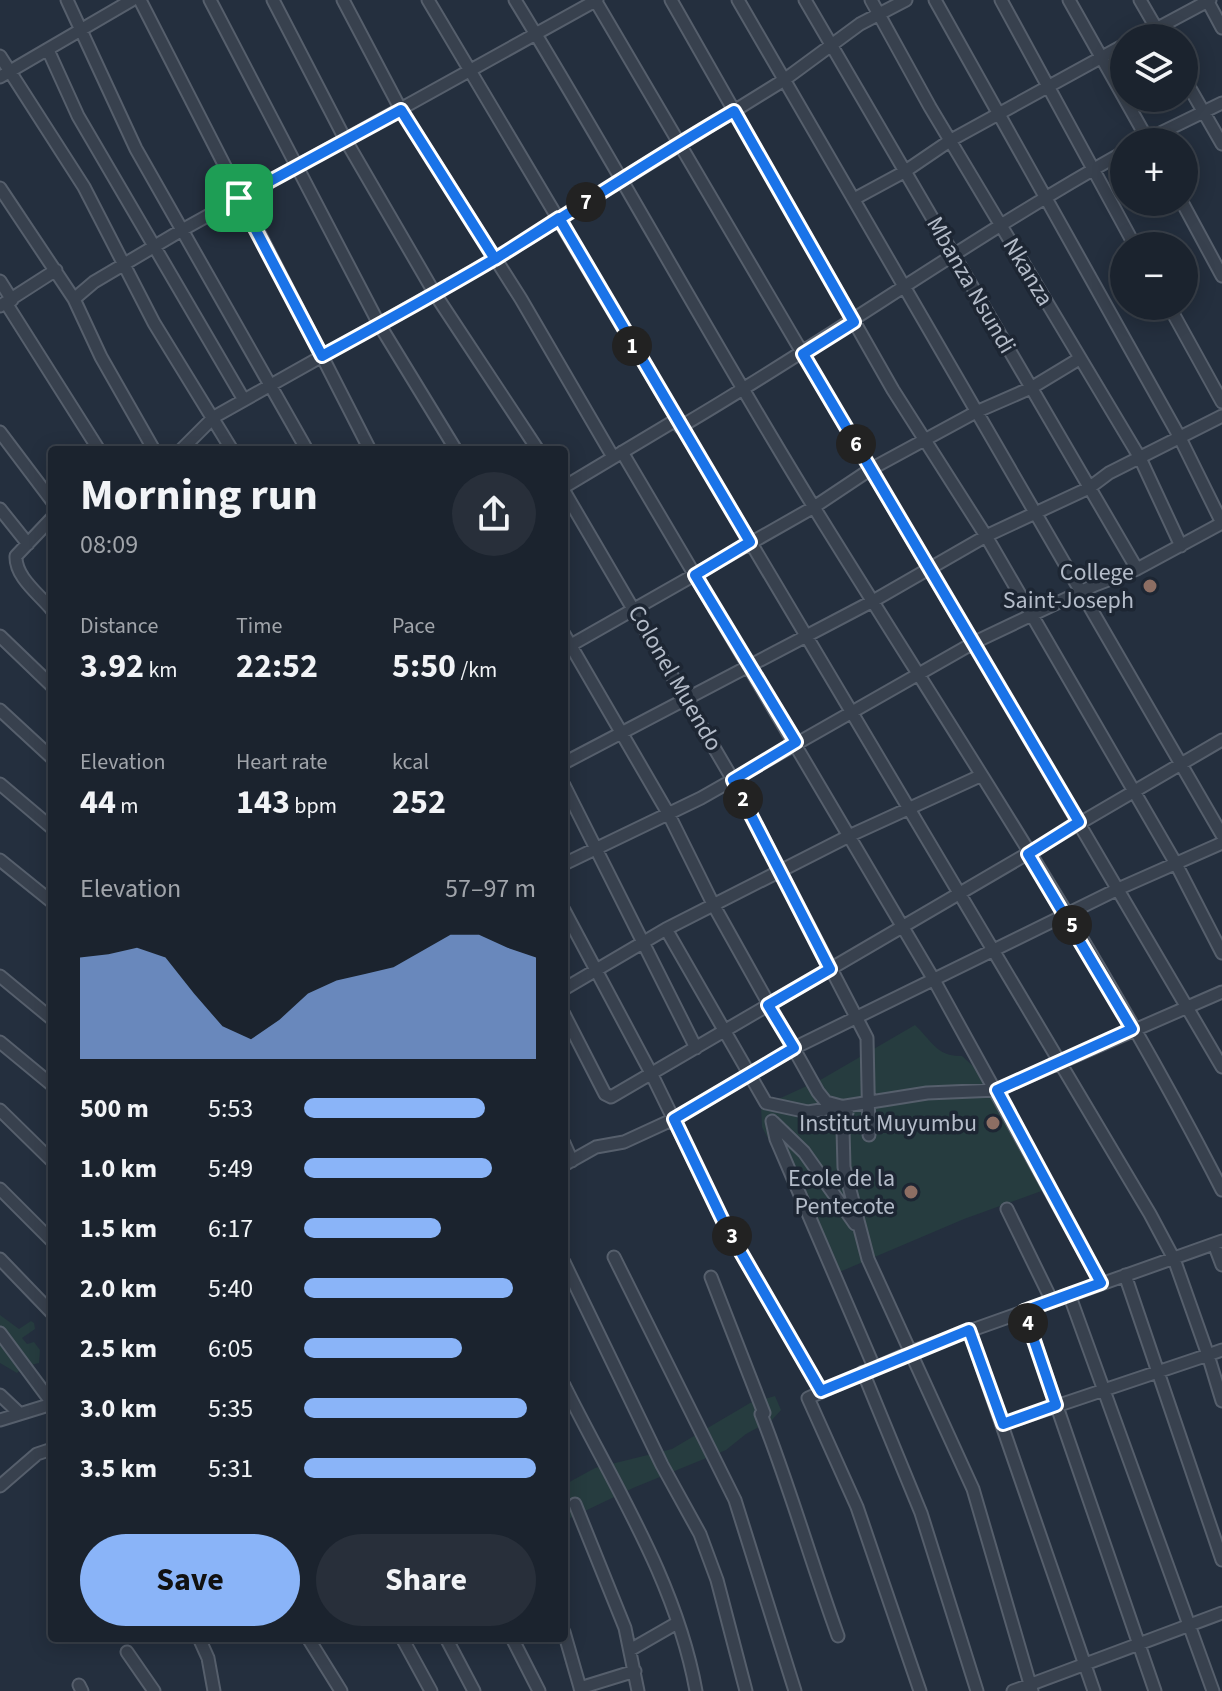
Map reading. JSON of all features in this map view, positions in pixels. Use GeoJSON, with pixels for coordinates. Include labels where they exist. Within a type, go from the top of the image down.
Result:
{"type":"FeatureCollection","features":[{"type":"Feature","properties":{"kind":"street"},"geometry":{"type":"LineString","coordinates":[[67,0],[136,149],[305,446]]}},
{"type":"Feature","properties":{"kind":"street"},"geometry":{"type":"LineString","coordinates":[[5,74],[132,0]]}},
{"type":"Feature","properties":{"kind":"street"},"geometry":{"type":"LineString","coordinates":[[140,0],[368,446]]}},
{"type":"Feature","properties":{"kind":"street"},"geometry":{"type":"LineString","coordinates":[[210,0],[379,324],[454,446]]}},
{"type":"Feature","properties":{"kind":"street"},"geometry":{"type":"LineString","coordinates":[[273,0],[345,139],[435,294],[535,446]]}},
{"type":"Feature","properties":{"kind":"street"},"geometry":{"type":"LineString","coordinates":[[343,0],[401,110],[695,575],[851,835],[997,1090],[1101,1283]]}},
{"type":"Feature","properties":{"kind":"street"},"geometry":{"type":"LineString","coordinates":[[428,0],[804,635],[961,892],[1058,1064],[1174,1259],[1222,1401]]}},
{"type":"Feature","properties":{"kind":"street"},"geometry":{"type":"LineString","coordinates":[[515,0],[814,507],[1066,916],[1182,1112],[1222,1190]]}},
{"type":"Feature","properties":{"kind":"street"},"geometry":{"type":"LineString","coordinates":[[74,299],[125,263],[182,230],[596,0],[1222,1067]]}},
{"type":"Feature","properties":{"kind":"street"},"geometry":{"type":"LineString","coordinates":[[671,0],[924,443],[986,536],[1175,862],[1222,953]]}},
{"type":"Feature","properties":{"kind":"street"},"geometry":{"type":"LineString","coordinates":[[738,0],[976,412],[1038,511],[1222,835]]}},
{"type":"Feature","properties":{"kind":"street","name":"Mbanza Nsundi"},"geometry":{"type":"LineString","coordinates":[[805,0],[1137,569]]}},
{"type":"Feature","properties":{"kind":"street","name":"Nkanza"},"geometry":{"type":"LineString","coordinates":[[871,0],[1079,359],[1140,458],[1181,546]]}},
{"type":"Feature","properties":{"kind":"street"},"geometry":{"type":"LineString","coordinates":[[185,446],[214,417],[495,259],[784,80],[832,47],[843,35],[906,0]]}},
{"type":"Feature","properties":{"kind":"street"},"geometry":{"type":"LineString","coordinates":[[568,862],[733,780],[975,642],[1030,614],[1137,569],[1222,523],[1179,436],[1046,197],[996,115],[935,0]]}},
{"type":"Feature","properties":{"kind":"street"},"geometry":{"type":"LineString","coordinates":[[1001,0],[1127,232]]}},
{"type":"Feature","properties":{"kind":"street"},"geometry":{"type":"LineString","coordinates":[[1069,0],[1139,128]]}},
{"type":"Feature","properties":{"kind":"street"},"geometry":{"type":"LineString","coordinates":[[1140,0],[1154,24]]}},
{"type":"Feature","properties":{"kind":"street"},"geometry":{"type":"LineString","coordinates":[[1174,24],[1208,0],[1222,28]]}},
{"type":"Feature","properties":{"kind":"street"},"geometry":{"type":"LineString","coordinates":[[48,50],[78,116],[244,400]]}},
{"type":"Feature","properties":{"kind":"street"},"geometry":{"type":"LineString","coordinates":[[854,199],[904,172],[951,140],[1110,53]]}},
{"type":"Feature","properties":{"kind":"street"},"geometry":{"type":"LineString","coordinates":[[0,56],[5,74],[84,187],[154,323],[230,446]]}},
{"type":"Feature","properties":{"kind":"street"},"geometry":{"type":"LineString","coordinates":[[1171,128],[1222,103]]}},
{"type":"Feature","properties":{"kind":"street"},"geometry":{"type":"LineString","coordinates":[[1198,104],[1222,144]]}},
{"type":"Feature","properties":{"kind":"street"},"geometry":{"type":"LineString","coordinates":[[568,486],[618,454],[744,390],[1001,225],[1110,160]]}},
{"type":"Feature","properties":{"kind":"street"},"geometry":{"type":"LineString","coordinates":[[0,188],[74,299],[101,357],[152,446]]}},
{"type":"Feature","properties":{"kind":"street"},"geometry":{"type":"LineString","coordinates":[[1190,216],[1222,276]]}},
{"type":"Feature","properties":{"kind":"street"},"geometry":{"type":"LineString","coordinates":[[6,303],[56,270]]}},
{"type":"Feature","properties":{"kind":"street"},"geometry":{"type":"LineString","coordinates":[[0,281],[6,303],[96,446]]}},
{"type":"Feature","properties":{"kind":"street"},"geometry":{"type":"LineString","coordinates":[[1177,320],[1222,402]]}},
{"type":"Feature","properties":{"kind":"street"},"geometry":{"type":"LineString","coordinates":[[848,1108],[822,1098],[714,906],[668,813],[568,648],[814,507],[871,469],[924,443],[976,412],[1031,388],[1079,359]]}},
{"type":"Feature","properties":{"kind":"street"},"geometry":{"type":"LineString","coordinates":[[568,761],[873,601],[986,536],[1089,488],[1109,473],[1222,416]]}},
{"type":"Feature","properties":{"kind":"street"},"geometry":{"type":"LineString","coordinates":[[0,432],[48,496]]}},
{"type":"Feature","properties":{"kind":"street","name":"Colonel Muendo"},"geometry":{"type":"LineString","coordinates":[[568,496],[733,780],[870,1045],[869,1135]]}},
{"type":"Feature","properties":{"kind":"street"},"geometry":{"type":"LineString","coordinates":[[0,509],[28,544]]}},
{"type":"Feature","properties":{"kind":"street"},"geometry":{"type":"LineString","coordinates":[[48,522],[16,556],[17,569],[48,603]]}},
{"type":"Feature","properties":{"kind":"street"},"geometry":{"type":"LineString","coordinates":[[0,636],[48,682]]}},
{"type":"Feature","properties":{"kind":"street"},"geometry":{"type":"LineString","coordinates":[[0,710],[48,754]]}},
{"type":"Feature","properties":{"kind":"street"},"geometry":{"type":"LineString","coordinates":[[568,1022],[608,1097],[652,1075],[1222,740]]}},
{"type":"Feature","properties":{"kind":"street"},"geometry":{"type":"LineString","coordinates":[[568,987],[666,929],[851,835],[980,776]]}},
{"type":"Feature","properties":{"kind":"street"},"geometry":{"type":"LineString","coordinates":[[0,784],[48,825]]}},
{"type":"Feature","properties":{"kind":"street"},"geometry":{"type":"LineString","coordinates":[[568,792],[696,1048]]}},
{"type":"Feature","properties":{"kind":"street"},"geometry":{"type":"LineString","coordinates":[[568,1163],[596,1147],[624,1142],[674,1119],[794,1048],[1118,889],[1222,843]]}},
{"type":"Feature","properties":{"kind":"street"},"geometry":{"type":"LineString","coordinates":[[0,860],[48,899]]}},
{"type":"Feature","properties":{"kind":"street"},"geometry":{"type":"LineString","coordinates":[[568,918],[652,1075],[724,1223],[821,1391]]}},
{"type":"Feature","properties":{"kind":"street"},"geometry":{"type":"LineString","coordinates":[[666,929],[766,1103],[776,1139],[869,1369],[921,1513],[977,1691]]}},
{"type":"Feature","properties":{"kind":"street"},"geometry":{"type":"LineString","coordinates":[[0,976],[48,1016]]}},
{"type":"Feature","properties":{"kind":"street"},"geometry":{"type":"LineString","coordinates":[[766,1103],[808,1112],[927,1093],[997,1090],[1222,992]]}},
{"type":"Feature","properties":{"kind":"street"},"geometry":{"type":"LineString","coordinates":[[0,1042],[48,1082]]}},
{"type":"Feature","properties":{"kind":"street"},"geometry":{"type":"LineString","coordinates":[[848,1108],[842,1149],[860,1232],[875,1273],[973,1489],[1031,1687]]}},
{"type":"Feature","properties":{"kind":"street"},"geometry":{"type":"LineString","coordinates":[[0,1110],[48,1157]]}},
{"type":"Feature","properties":{"kind":"street"},"geometry":{"type":"LineString","coordinates":[[772,1121],[804,1152],[860,1232]]}},
{"type":"Feature","properties":{"kind":"street"},"geometry":{"type":"LineString","coordinates":[[0,1189],[48,1237]]}},
{"type":"Feature","properties":{"kind":"street"},"geometry":{"type":"LineString","coordinates":[[1007,1209],[1052,1301]]}},
{"type":"Feature","properties":{"kind":"street"},"geometry":{"type":"LineString","coordinates":[[920,1691],[857,1507],[808,1398],[913,1351],[1218,1243],[1222,1265]]}},
{"type":"Feature","properties":{"kind":"street"},"geometry":{"type":"LineString","coordinates":[[614,1257],[735,1500],[795,1691]]}},
{"type":"Feature","properties":{"kind":"street"},"geometry":{"type":"LineString","coordinates":[[0,1259],[48,1309]]}},
{"type":"Feature","properties":{"kind":"street"},"geometry":{"type":"LineString","coordinates":[[568,1270],[662,1465],[700,1534],[717,1580],[746,1691]]}},
{"type":"Feature","properties":{"kind":"street"},"geometry":{"type":"LineString","coordinates":[[1125,1275],[1222,1560]]}},
{"type":"Feature","properties":{"kind":"street"},"geometry":{"type":"LineString","coordinates":[[711,1277],[790,1487],[812,1567],[838,1636]]}},
{"type":"Feature","properties":{"kind":"street"},"geometry":{"type":"LineString","coordinates":[[1069,1294],[1213,1691]]}},
{"type":"Feature","properties":{"kind":"street"},"geometry":{"type":"LineString","coordinates":[[1024,1311],[1155,1691]]}},
{"type":"Feature","properties":{"kind":"street"},"geometry":{"type":"LineString","coordinates":[[969,1330],[1094,1691]]}},
{"type":"Feature","properties":{"kind":"street"},"geometry":{"type":"LineString","coordinates":[[0,1333],[48,1399]]}},
{"type":"Feature","properties":{"kind":"street"},"geometry":{"type":"LineString","coordinates":[[1003,1424],[1222,1350]]}},
{"type":"Feature","properties":{"kind":"street"},"geometry":{"type":"LineString","coordinates":[[568,1393],[649,1548],[677,1623],[696,1691]]}},
{"type":"Feature","properties":{"kind":"street"},"geometry":{"type":"LineString","coordinates":[[0,1395],[18,1412]]}},
{"type":"Feature","properties":{"kind":"street"},"geometry":{"type":"LineString","coordinates":[[0,1420],[48,1405]]}},
{"type":"Feature","properties":{"kind":"street"},"geometry":{"type":"LineString","coordinates":[[0,1486],[37,1454],[48,1450]]}},
{"type":"Feature","properties":{"kind":"street"},"geometry":{"type":"LineString","coordinates":[[575,1504],[608,1582],[630,1650],[638,1691]]}},
{"type":"Feature","properties":{"kind":"street"},"geometry":{"type":"LineString","coordinates":[[1013,1691],[1031,1687],[1222,1613]]}},
{"type":"Feature","properties":{"kind":"street"},"geometry":{"type":"LineString","coordinates":[[630,1650],[677,1623]]}},
{"type":"Feature","properties":{"kind":"street"},"geometry":{"type":"LineString","coordinates":[[201,1642],[208,1658],[214,1691]]}},
{"type":"Feature","properties":{"kind":"street"},"geometry":{"type":"LineString","coordinates":[[310,1642],[341,1691]]}},
{"type":"Feature","properties":{"kind":"street"},"geometry":{"type":"LineString","coordinates":[[404,1642],[431,1691]]}},
{"type":"Feature","properties":{"kind":"street"},"geometry":{"type":"LineString","coordinates":[[448,1642],[474,1691]]}},
{"type":"Feature","properties":{"kind":"street"},"geometry":{"type":"LineString","coordinates":[[514,1642],[539,1691]]}},
{"type":"Feature","properties":{"kind":"street"},"geometry":{"type":"LineString","coordinates":[[567,1642],[580,1689],[635,1671]]}},
{"type":"Feature","properties":{"kind":"street"},"geometry":{"type":"LineString","coordinates":[[127,1652],[154,1691]]}},
{"type":"Feature","properties":{"kind":"green space"},"geometry":{"type":"Polygon","coordinates":[[[915,1025],[941,1051],[962,1056],[983,1075],[1047,1189],[964,1219],[830,1276],[796,1193],[762,1127],[761,1107],[822,1079],[915,1025]]]}},
{"type":"Feature","properties":{"kind":"green space"},"geometry":{"type":"Polygon","coordinates":[[[0,1315],[19,1329],[31,1321],[34,1323],[35,1329],[22,1338],[27,1344],[34,1342],[40,1350],[39,1363],[23,1367],[17,1373],[0,1363],[0,1315]]]}},
{"type":"Feature","properties":{"kind":"green space"},"geometry":{"type":"Polygon","coordinates":[[[775,1396],[781,1410],[772,1420],[746,1434],[726,1450],[633,1488],[568,1519],[568,1483],[595,1468],[672,1449],[750,1403],[775,1396]]]}},
{"type":"Feature","properties":{"kind":"place","name":"College Saint-Joseph"},"geometry":{"type":"Point","coordinates":[1150,586]}},
{"type":"Feature","properties":{"kind":"place","name":"Institut Muyumbu"},"geometry":{"type":"Point","coordinates":[993,1123]}},
{"type":"Feature","properties":{"kind":"place","name":"Ecole de la Pentecote"},"geometry":{"type":"Point","coordinates":[911,1192]}},
{"type":"Feature","properties":{"kind":"route"},"geometry":{"type":"LineString","coordinates":[[239,198],[322,356],[495,259],[559,218],[621,182],[679,143],[734,111],[854,322],[803,354],[1079,822],[1028,854],[1132,1029],[997,1090],[1101,1283],[1024,1311],[1056,1405],[1003,1424],[969,1330],[821,1391],[801,1351],[724,1223],[674,1119],[794,1048],[768,1005],[830,969],[733,780],[796,742],[695,575],[750,542],[620,328],[559,218],[495,259],[401,110],[239,198]]}}]}
